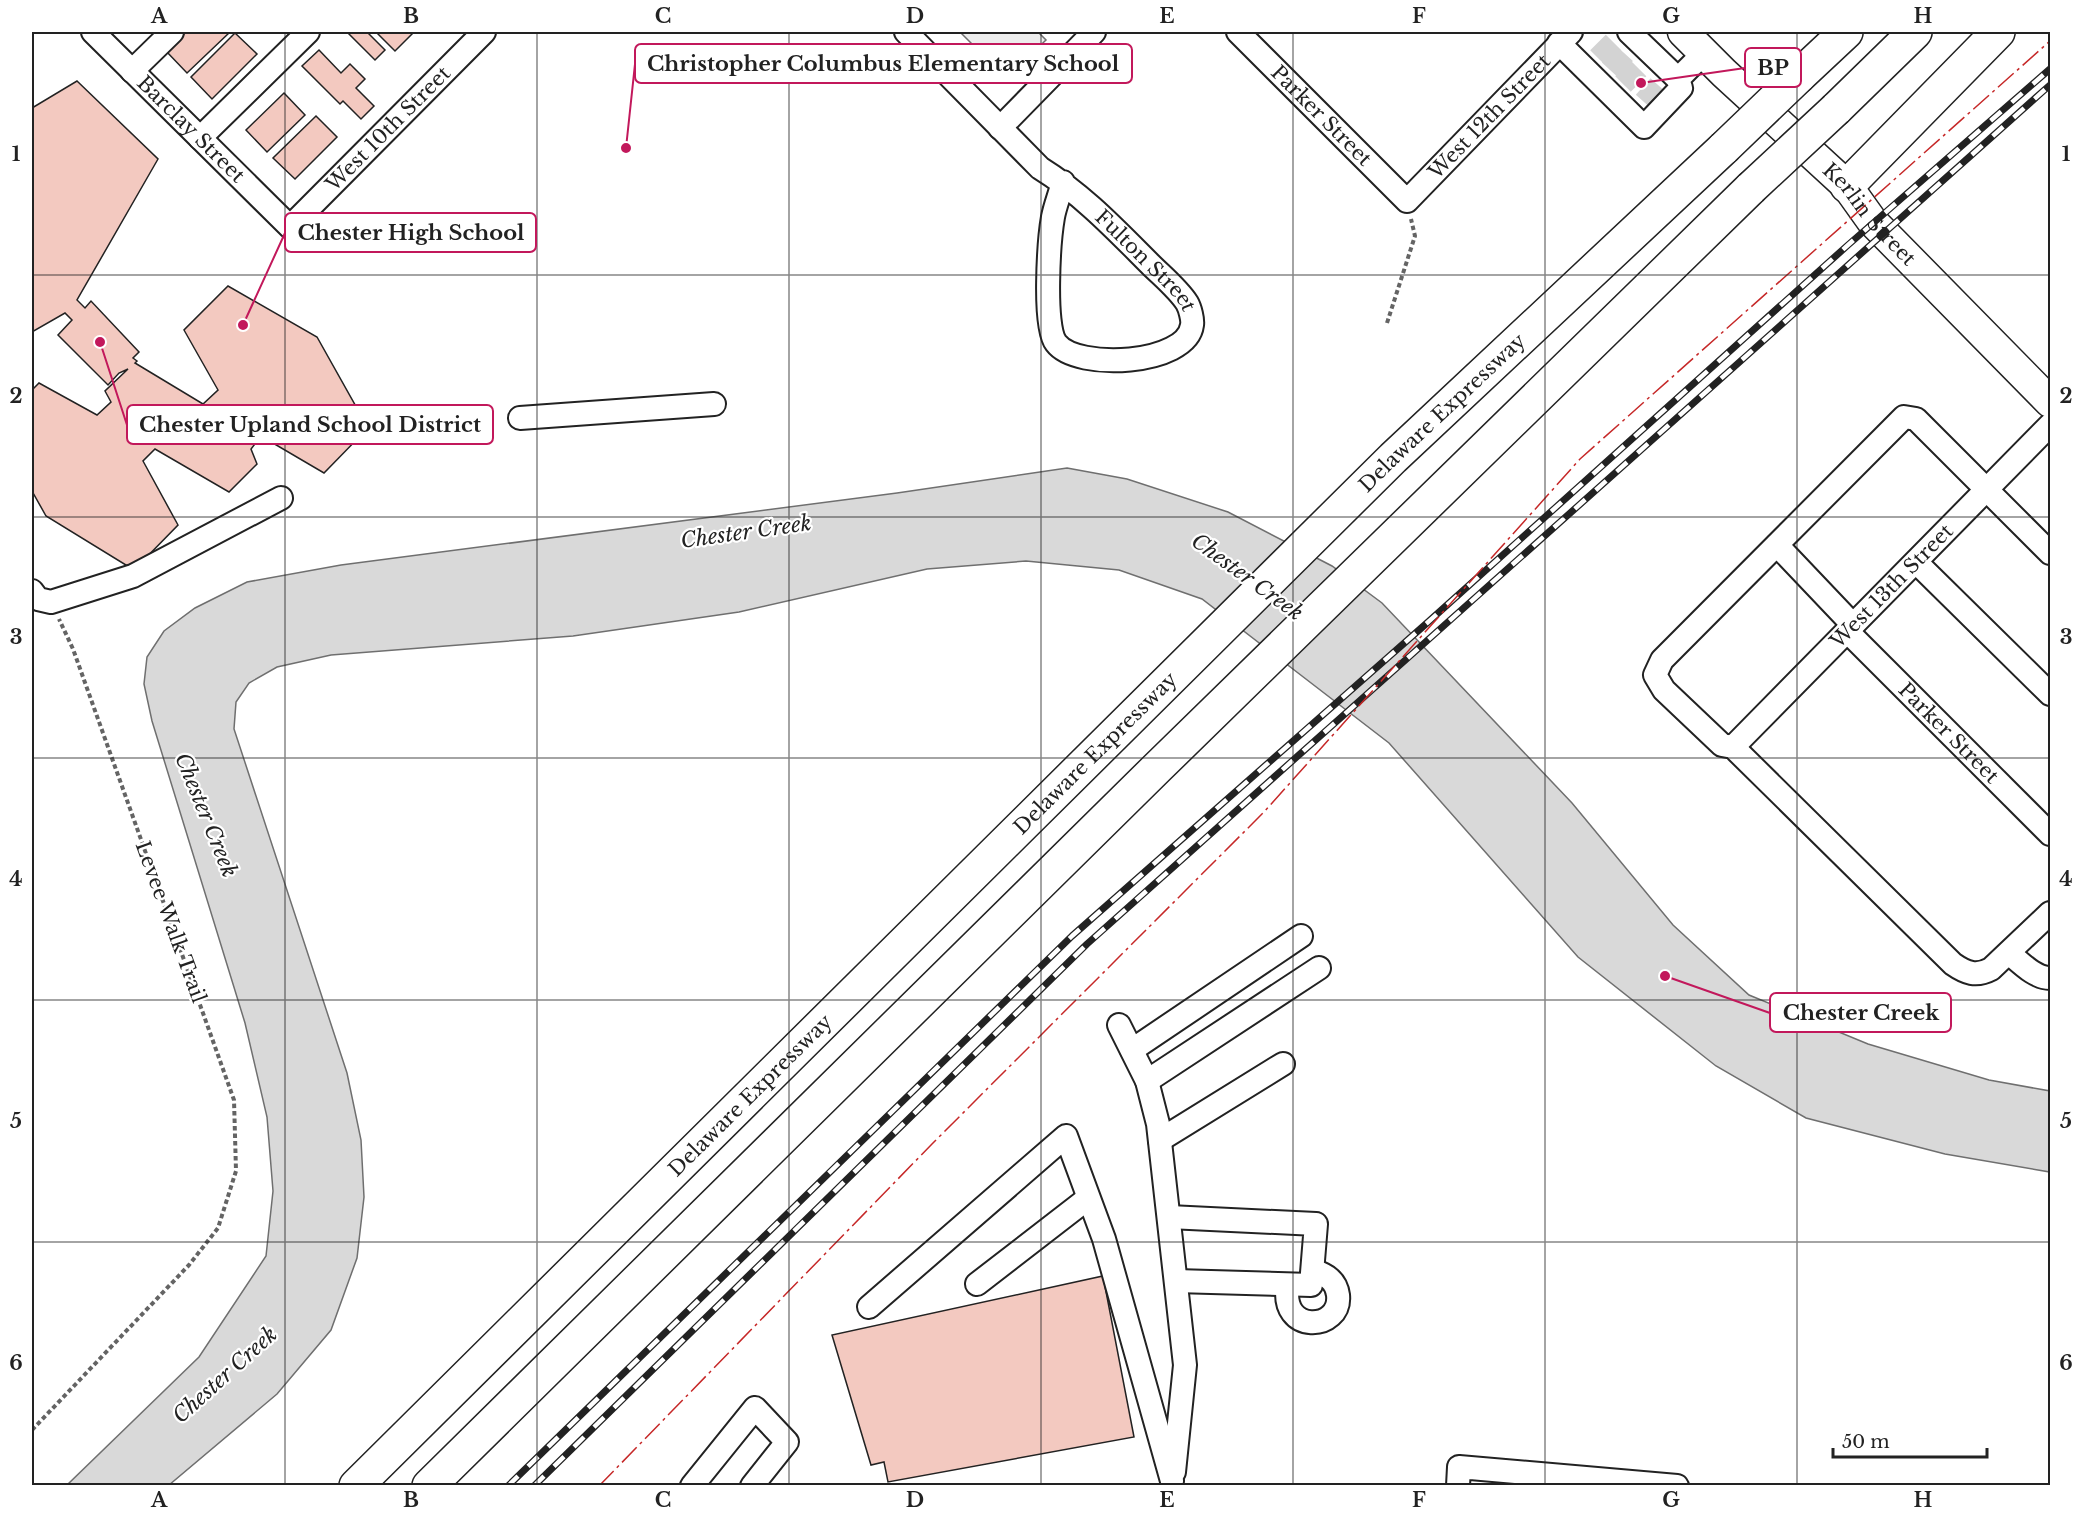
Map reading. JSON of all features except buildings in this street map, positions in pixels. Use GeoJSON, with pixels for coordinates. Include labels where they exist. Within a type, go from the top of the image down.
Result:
{"type":"FeatureCollection","features":[{"type":"Feature","properties":{"kind":"highway","name":"Delaware Expressway"},"geometry":{"type":"LineString","coordinates":[[356,1485],[1393,458],[1846,32]]}},
{"type":"Feature","properties":{"kind":"highway"},"geometry":{"type":"LineString","coordinates":[[429,1485],[1443,487],[1915,32]]}},
{"type":"Feature","properties":{"kind":"highway"},"geometry":{"type":"LineString","coordinates":[[1847,186],[1998,32]]}},
{"type":"Feature","properties":{"kind":"main road","name":"Kerlin Street"},"geometry":{"type":"LineString","coordinates":[[1683,32],[1847,186],[1872,221],[2050,402]]}},
{"type":"Feature","properties":{"kind":"street","name":"Barclay Street"},"geometry":{"type":"LineString","coordinates":[[93,32],[290,227]]}},
{"type":"Feature","properties":{"kind":"street"},"geometry":{"type":"LineString","coordinates":[[132,71],[172,32]]}},
{"type":"Feature","properties":{"kind":"street"},"geometry":{"type":"LineString","coordinates":[[200,138],[308,32]]}},
{"type":"Feature","properties":{"kind":"street","name":"West 10th Street"},"geometry":{"type":"LineString","coordinates":[[290,227],[484,32]]}},
{"type":"Feature","properties":{"kind":"street","name":"Fulton Street"},"geometry":{"type":"LineString","coordinates":[[906,32],[1040,168],[1063,182],[1092,206],[1188,304],[1192,326],[1184,342],[1151,357],[1090,361],[1068,355],[1055,343],[1049,326],[1049,249],[1053,217],[1063,182]]}},
{"type":"Feature","properties":{"kind":"street"},"geometry":{"type":"LineString","coordinates":[[1000,128],[1095,32]]}},
{"type":"Feature","properties":{"kind":"street","name":"Parker Street"},"geometry":{"type":"LineString","coordinates":[[1238,32],[1407,201]]}},
{"type":"Feature","properties":{"kind":"street"},"geometry":{"type":"LineString","coordinates":[[1565,37],[1637,109],[1644,127],[1682,88],[1635,42]]}},
{"type":"Feature","properties":{"kind":"street","name":"West 12th Street"},"geometry":{"type":"LineString","coordinates":[[1407,201],[1565,37]]}},
{"type":"Feature","properties":{"kind":"street"},"geometry":{"type":"LineString","coordinates":[[1671,78],[1704,52]]}},
{"type":"Feature","properties":{"kind":"street"},"geometry":{"type":"LineString","coordinates":[[520,418],[714,404]]}},
{"type":"Feature","properties":{"kind":"street"},"geometry":{"type":"LineString","coordinates":[[2050,554],[1916,419],[1904,417],[1662,660],[1655,675],[1664,690],[1722,745],[1733,747],[1953,964],[1965,972],[1983,974],[1991,969],[2050,913]]}},
{"type":"Feature","properties":{"kind":"street","name":"West 13th Street"},"geometry":{"type":"LineString","coordinates":[[1733,747],[2050,425]]}},
{"type":"Feature","properties":{"kind":"street"},"geometry":{"type":"LineString","coordinates":[[41,597],[133,576],[281,498]]}},
{"type":"Feature","properties":{"kind":"street","name":"Parker Street"},"geometry":{"type":"LineString","coordinates":[[1776,545],[1850,628],[2050,834]]}},
{"type":"Feature","properties":{"kind":"street"},"geometry":{"type":"LineString","coordinates":[[1916,562],[2050,694]]}},
{"type":"Feature","properties":{"kind":"street"},"geometry":{"type":"LineString","coordinates":[[1132,1050],[1301,936]]}},
{"type":"Feature","properties":{"kind":"street"},"geometry":{"type":"LineString","coordinates":[[2009,952],[2035,973],[2050,978]]}},
{"type":"Feature","properties":{"kind":"street"},"geometry":{"type":"LineString","coordinates":[[1147,1081],[1319,969]]}},
{"type":"Feature","properties":{"kind":"street"},"geometry":{"type":"LineString","coordinates":[[1119,1025],[1147,1081],[1160,1140],[1169,1217],[1185,1365],[1172,1483]]}},
{"type":"Feature","properties":{"kind":"street"},"geometry":{"type":"LineString","coordinates":[[1160,1140],[1283,1064]]}},
{"type":"Feature","properties":{"kind":"street"},"geometry":{"type":"LineString","coordinates":[[869,1307],[1066,1136],[1087,1199],[1104,1239],[1172,1483]]}},
{"type":"Feature","properties":{"kind":"street"},"geometry":{"type":"LineString","coordinates":[[977,1284],[1087,1199]]}},
{"type":"Feature","properties":{"kind":"street"},"geometry":{"type":"LineString","coordinates":[[1169,1217],[1316,1224],[1311,1286],[1176,1281]]}},
{"type":"Feature","properties":{"kind":"street"},"geometry":{"type":"LineString","coordinates":[[1288,1285],[1286,1300],[1292,1314],[1304,1322],[1319,1323],[1332,1315],[1338,1301],[1336,1286],[1327,1275],[1313,1270]]}},
{"type":"Feature","properties":{"kind":"street"},"geometry":{"type":"LineString","coordinates":[[693,1485],[755,1408],[787,1442],[752,1485]]}},
{"type":"Feature","properties":{"kind":"street"},"geometry":{"type":"LineString","coordinates":[[1458,1485],[1459,1467],[1583,1481],[1677,1485]]}},
{"type":"Feature","properties":{"kind":"path"},"geometry":{"type":"LineString","coordinates":[[1387,323],[1415,236],[1407,201]]}},
{"type":"Feature","properties":{"kind":"path","name":"Levee Walk Trail"},"geometry":{"type":"LineString","coordinates":[[32,1430],[189,1265],[218,1228],[236,1171],[234,1100],[73,649],[41,597]]}},
{"type":"Feature","properties":{"kind":"shaded area"},"geometry":{"type":"Polygon","coordinates":[[[960,32],[1038,32],[1046,40],[1006,78],[960,32]]]}},
{"type":"Feature","properties":{"kind":"water","name":"Chester Creek"},"geometry":{"type":"Polygon","coordinates":[[[1067,468],[1127,479],[1228,512],[1332,566],[1382,603],[1572,803],[1673,925],[1749,995],[1868,1044],[1989,1080],[2050,1091],[2050,1172],[1945,1154],[1806,1118],[1716,1066],[1578,957],[1389,743],[1202,599],[1119,570],[1026,561],[927,569],[739,612],[573,636],[331,655],[277,667],[249,683],[236,702],[234,729],[347,1073],[361,1140],[364,1197],[357,1258],[331,1330],[277,1394],[169,1485],[66,1486],[199,1357],[266,1256],[273,1191],[267,1117],[245,1023],[152,721],[144,684],[147,657],[164,631],[195,608],[247,582],[341,565],[897,493],[1067,468]]]}},
{"type":"Feature","properties":{"kind":"tunnel"},"geometry":{"type":"LineString","coordinates":[[1598,58],[1619,37]]}},
{"type":"Feature","properties":{"kind":"tunnel"},"geometry":{"type":"LineString","coordinates":[[1610,70],[1629,49]]}},
{"type":"Feature","properties":{"kind":"tunnel"},"geometry":{"type":"LineString","coordinates":[[1623,84],[1644,63]]}},
{"type":"Feature","properties":{"kind":"tunnel"},"geometry":{"type":"LineString","coordinates":[[1644,102],[1662,82]]}},
{"type":"Feature","properties":{"kind":"railway"},"geometry":{"type":"LineString","coordinates":[[508,1486],[1072,936],[1427,623],[1848,245],[2050,69]]}},
{"type":"Feature","properties":{"kind":"railway"},"geometry":{"type":"LineString","coordinates":[[534,1486],[1087,944],[2050,85]]}},
{"type":"Feature","properties":{"kind":"power"},"geometry":{"type":"LineString","coordinates":[[599,1486],[932,1144],[1264,812],[1580,459],[2050,41]]}},
{"type":"Feature","properties":{"kind":"place","name":"BP"},"geometry":{"type":"Point","coordinates":[1641,83]}},
{"type":"Feature","properties":{"kind":"place","name":"Christopher Columbus Elementary School"},"geometry":{"type":"Point","coordinates":[626,148]}},
{"type":"Feature","properties":{"kind":"place","name":"Chester High School"},"geometry":{"type":"Point","coordinates":[243,325]}},
{"type":"Feature","properties":{"kind":"place","name":"Chester Upland School District"},"geometry":{"type":"Point","coordinates":[100,342]}},
{"type":"Feature","properties":{"kind":"place","name":"Chester Creek"},"geometry":{"type":"Point","coordinates":[1665,976]}}]}
